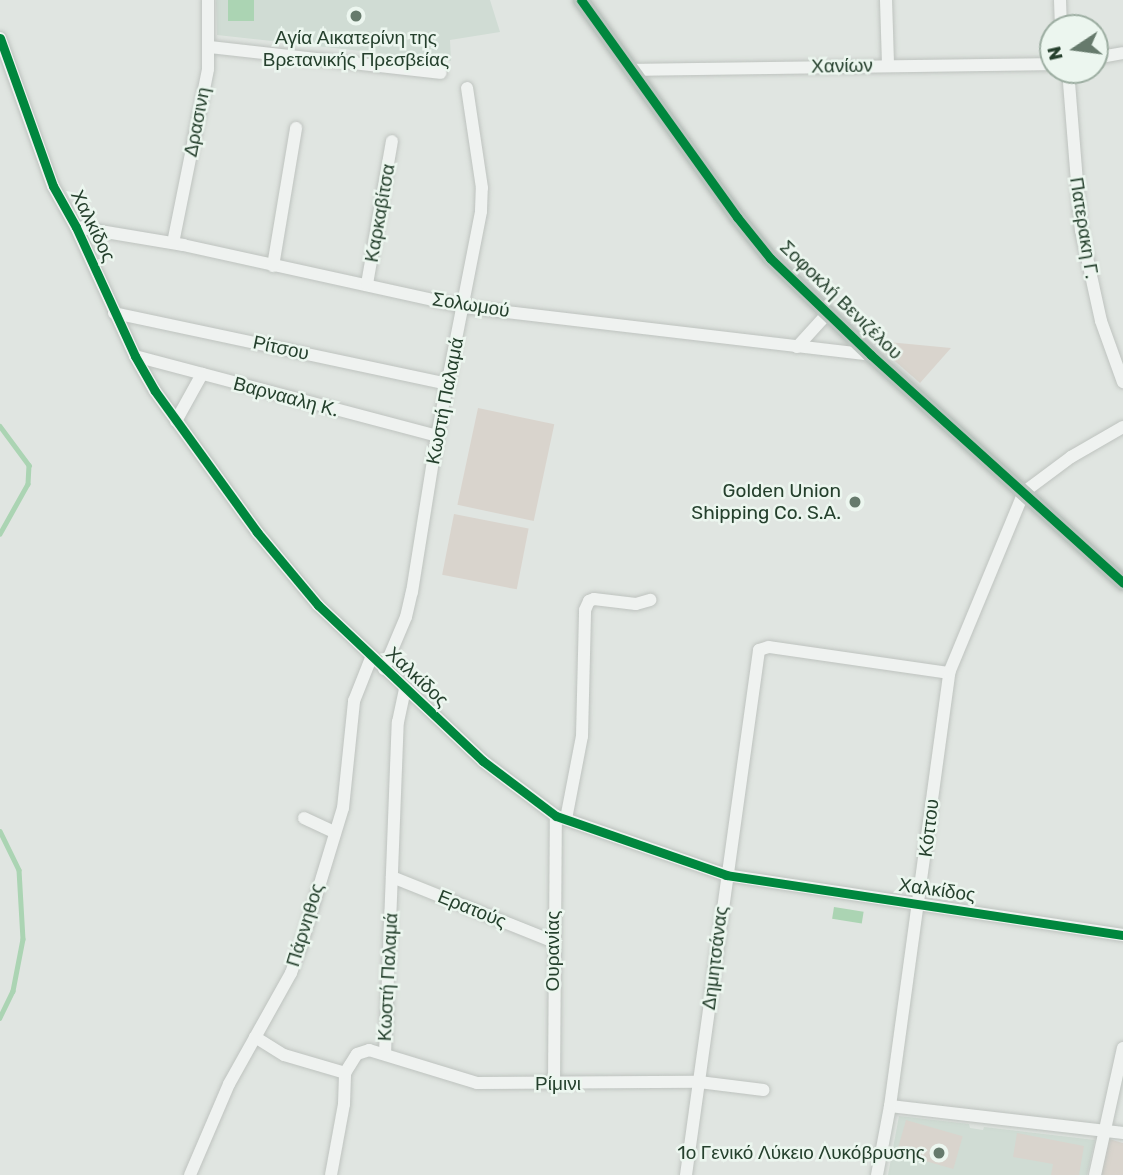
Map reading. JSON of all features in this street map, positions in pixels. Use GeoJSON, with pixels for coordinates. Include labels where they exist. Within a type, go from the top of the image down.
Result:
{"type":"FeatureCollection","features":[{"type":"Feature","properties":{"kind":"main road","name":"Σοφοκλή Βενιζέλου"},"geometry":{"type":"LineString","coordinates":[[581,0],[756,241],[827,314],[1123,583]]}},
{"type":"Feature","properties":{"kind":"street","name":"Δρασινη"},"geometry":{"type":"LineString","coordinates":[[173,243],[209,47],[208,0]]}},
{"type":"Feature","properties":{"kind":"street"},"geometry":{"type":"LineString","coordinates":[[886,0],[888,65]]}},
{"type":"Feature","properties":{"kind":"street","name":"Χαλκίδος"},"geometry":{"type":"LineString","coordinates":[[0,37],[38,151],[135,356],[176,421],[257,532],[318,605],[371,658],[483,761],[561,818],[726,875],[1123,934]]}},
{"type":"Feature","properties":{"kind":"street"},"geometry":{"type":"LineString","coordinates":[[209,47],[441,73]]}},
{"type":"Feature","properties":{"kind":"street","name":"Χανίων"},"geometry":{"type":"LineString","coordinates":[[631,71],[1039,64]]}},
{"type":"Feature","properties":{"kind":"street","name":"Πατερακη Γ."},"geometry":{"type":"LineString","coordinates":[[1070,84],[1081,230],[1101,321],[1123,382]]}},
{"type":"Feature","properties":{"kind":"street","name":"Κωστή Παλαμά"},"geometry":{"type":"LineString","coordinates":[[384,670],[406,617],[412,592],[438,436],[464,307],[482,188],[467,88]]}},
{"type":"Feature","properties":{"kind":"street"},"geometry":{"type":"LineString","coordinates":[[273,265],[296,128]]}},
{"type":"Feature","properties":{"kind":"street","name":"Καρκαβίτσα"},"geometry":{"type":"LineString","coordinates":[[367,284],[392,141]]}},
{"type":"Feature","properties":{"kind":"street","name":"Σολωμού"},"geometry":{"type":"LineString","coordinates":[[76,227],[173,243],[464,307],[871,355]]}},
{"type":"Feature","properties":{"kind":"street","name":"Ρίτσου"},"geometry":{"type":"LineString","coordinates":[[114,313],[449,384]]}},
{"type":"Feature","properties":{"kind":"street"},"geometry":{"type":"LineString","coordinates":[[797,347],[827,314]]}},
{"type":"Feature","properties":{"kind":"street","name":"Βαρνααλη Κ."},"geometry":{"type":"LineString","coordinates":[[135,356],[438,436]]}},
{"type":"Feature","properties":{"kind":"street"},"geometry":{"type":"LineString","coordinates":[[176,421],[202,374]]}},
{"type":"Feature","properties":{"kind":"street"},"geometry":{"type":"LineString","coordinates":[[1024,492],[1070,457],[1123,427]]}},
{"type":"Feature","properties":{"kind":"street","name":"Κόττου"},"geometry":{"type":"LineString","coordinates":[[877,1175],[891,1106],[949,673],[1024,492]]}},
{"type":"Feature","properties":{"kind":"street","name":"Ουρανίας"},"geometry":{"type":"LineString","coordinates":[[554,1085],[552,941],[561,818],[582,736],[585,621],[589,601],[594,599],[636,604],[650,600]]}},
{"type":"Feature","properties":{"kind":"street","name":"Δημητσάνας"},"geometry":{"type":"LineString","coordinates":[[686,1175],[759,650],[769,646],[949,673]]}},
{"type":"Feature","properties":{"kind":"street","name":"Πάρνηθος"},"geometry":{"type":"LineString","coordinates":[[190,1175],[229,1084],[291,973],[345,797],[354,701],[371,658]]}},
{"type":"Feature","properties":{"kind":"street","name":"Κωστή Παλαμά"},"geometry":{"type":"LineString","coordinates":[[384,1054],[398,722],[405,690]]}},
{"type":"Feature","properties":{"kind":"street"},"geometry":{"type":"LineString","coordinates":[[304,818],[334,832]]}},
{"type":"Feature","properties":{"kind":"street","name":"Ερατούς"},"geometry":{"type":"LineString","coordinates":[[392,877],[552,941]]}},
{"type":"Feature","properties":{"kind":"street"},"geometry":{"type":"LineString","coordinates":[[255,1037],[284,1055],[345,1073],[344,1104],[331,1175]]}},
{"type":"Feature","properties":{"kind":"street"},"geometry":{"type":"LineString","coordinates":[[1096,1175],[1123,1048]]}},
{"type":"Feature","properties":{"kind":"street","name":"Ρίμινι"},"geometry":{"type":"LineString","coordinates":[[345,1073],[357,1054],[369,1050],[477,1083],[554,1085],[699,1082],[764,1090]]}},
{"type":"Feature","properties":{"kind":"street"},"geometry":{"type":"LineString","coordinates":[[891,1106],[1123,1133]]}},
{"type":"Feature","properties":{"kind":"shaded area","name":"Αγία Αικατερίνη της Βρετανικής Πρεσβείας"},"geometry":{"type":"Polygon","coordinates":[[[216,0],[490,0],[500,32],[450,40],[451,61],[217,35],[216,0]]]}},
{"type":"Feature","properties":{"kind":"shaded area"},"geometry":{"type":"Polygon","coordinates":[[[228,0],[254,0],[254,21],[228,21],[228,0]]]}},
{"type":"Feature","properties":{"kind":"shaded area"},"geometry":{"type":"Polygon","coordinates":[[[888,342],[951,348],[920,383],[881,349],[888,342]]]}},
{"type":"Feature","properties":{"kind":"shaded area"},"geometry":{"type":"Polygon","coordinates":[[[478,408],[554,424],[534,521],[457,505],[478,408]]]}},
{"type":"Feature","properties":{"kind":"shaded area"},"geometry":{"type":"Polygon","coordinates":[[[454,514],[529,529],[517,589],[442,575],[454,514]]]}},
{"type":"Feature","properties":{"kind":"shaded area"},"geometry":{"type":"Polygon","coordinates":[[[834,907],[864,912],[862,924],[832,919],[834,907]]]}},
{"type":"Feature","properties":{"kind":"shaded area"},"geometry":{"type":"Polygon","coordinates":[[[899,1116],[969,1124],[970,1128],[983,1130],[984,1127],[1095,1140],[1087,1175],[888,1175],[899,1116]]]}},
{"type":"Feature","properties":{"kind":"shaded area"},"geometry":{"type":"Polygon","coordinates":[[[906,1120],[963,1136],[953,1169],[897,1153],[906,1120]]]}},
{"type":"Feature","properties":{"kind":"shaded area"},"geometry":{"type":"Polygon","coordinates":[[[1017,1133],[1084,1146],[1079,1175],[1051,1175],[1053,1164],[1013,1157],[1017,1133]]]}},
{"type":"Feature","properties":{"kind":"shaded area"},"geometry":{"type":"Polygon","coordinates":[[[1109,1139],[1123,1143],[1123,1175],[1101,1175],[1109,1139]]]}},
{"type":"Feature","properties":{"kind":"waterway"},"geometry":{"type":"LineString","coordinates":[[0,426],[29,465],[28,484],[0,534]]}},
{"type":"Feature","properties":{"kind":"waterway"},"geometry":{"type":"LineString","coordinates":[[0,831],[19,870],[23,939],[13,991],[0,1018]]}},
{"type":"Feature","properties":{"kind":"cycle path"},"geometry":{"type":"LineString","coordinates":[[581,0],[737,217],[770,258],[871,355],[1123,583]]}},
{"type":"Feature","properties":{"kind":"cycle path"},"geometry":{"type":"LineString","coordinates":[[0,38],[53,186],[76,227],[135,356],[155,391],[257,532],[318,605],[483,761],[556,816],[726,875],[1123,935]]}},
{"type":"Feature","properties":{"kind":"place","name":"Αγία Αικατερίνη της Βρετανικής Πρεσβείας"},"geometry":{"type":"Point","coordinates":[356,16]}},
{"type":"Feature","properties":{"kind":"place","name":"Golden Union Shipping Co. S.A."},"geometry":{"type":"Point","coordinates":[855,502]}},
{"type":"Feature","properties":{"kind":"place","name":"1ο Γενικό Λύκειο Λυκόβρυσης"},"geometry":{"type":"Point","coordinates":[939,1153]}}]}
